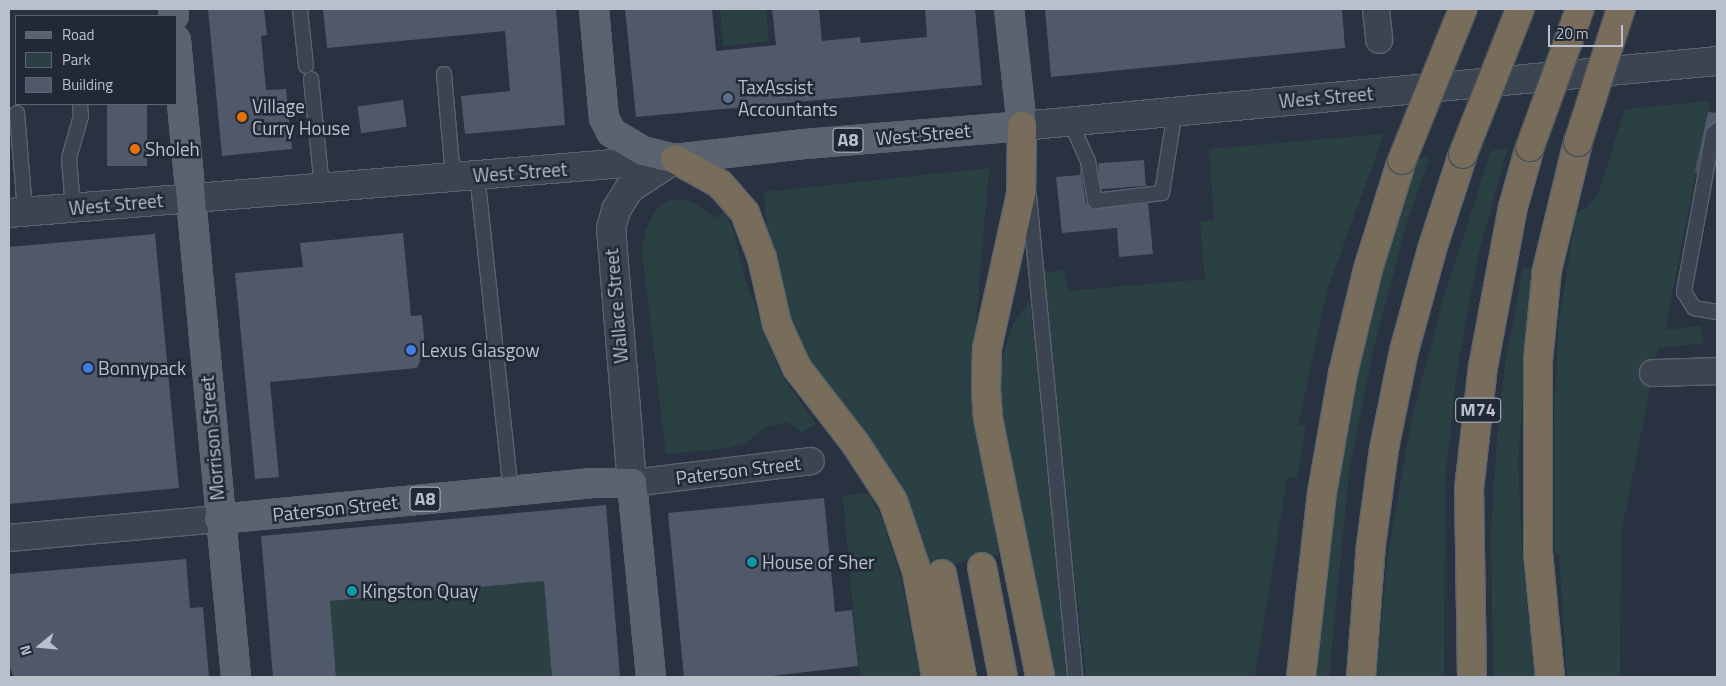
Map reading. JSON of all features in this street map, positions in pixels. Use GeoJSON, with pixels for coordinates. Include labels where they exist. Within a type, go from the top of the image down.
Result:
{"type":"FeatureCollection","features":[{"type":"Feature","properties":{"kind":"highway"},"geometry":{"type":"LineString","coordinates":[[1301,677],[1322,493],[1342,373],[1368,269],[1402,160],[1463,9]]}},
{"type":"Feature","properties":{"kind":"highway"},"geometry":{"type":"LineString","coordinates":[[1361,677],[1371,545],[1386,440],[1404,351],[1427,267],[1464,154],[1520,9]]}},
{"type":"Feature","properties":{"kind":"highway","name":"M74"},"geometry":{"type":"LineString","coordinates":[[1472,677],[1468,489],[1483,367],[1513,208],[1530,147],[1580,9]]}},
{"type":"Feature","properties":{"kind":"highway"},"geometry":{"type":"LineString","coordinates":[[1550,677],[1538,553],[1538,361],[1547,270],[1578,142],[1621,9]]}},
{"type":"Feature","properties":{"kind":"highway"},"geometry":{"type":"LineString","coordinates":[[1022,126],[1021,194],[987,348],[986,390],[988,418],[1040,677]]}},
{"type":"Feature","properties":{"kind":"highway"},"geometry":{"type":"LineString","coordinates":[[675,159],[720,184],[745,213],[762,258],[777,324],[797,368],[855,443],[893,501],[917,572],[945,676]]}},
{"type":"Feature","properties":{"kind":"highway"},"geometry":{"type":"LineString","coordinates":[[982,568],[1003,677]]}},
{"type":"Feature","properties":{"kind":"highway"},"geometry":{"type":"LineString","coordinates":[[942,574],[945,676]]}},
{"type":"Feature","properties":{"kind":"main road","name":"A8"},"geometry":{"type":"LineString","coordinates":[[594,9],[604,118],[611,132],[643,151],[675,159]]}},
{"type":"Feature","properties":{"kind":"main road"},"geometry":{"type":"LineString","coordinates":[[1010,9],[1022,126]]}},
{"type":"Feature","properties":{"kind":"main road","name":"Morrison Street"},"geometry":{"type":"LineString","coordinates":[[178,61],[219,519],[236,677]]}},
{"type":"Feature","properties":{"kind":"main road","name":"West Street"},"geometry":{"type":"LineString","coordinates":[[675,159],[805,144],[1022,126]]}},
{"type":"Feature","properties":{"kind":"main road","name":"Paterson Street"},"geometry":{"type":"LineString","coordinates":[[219,519],[511,491],[632,483]]}},
{"type":"Feature","properties":{"kind":"main road","name":"Wallace Street"},"geometry":{"type":"LineString","coordinates":[[632,483],[651,677]]}},
{"type":"Feature","properties":{"kind":"street"},"geometry":{"type":"LineString","coordinates":[[1376,9],[1380,40]]}},
{"type":"Feature","properties":{"kind":"street","name":"West Street"},"geometry":{"type":"LineString","coordinates":[[1022,126],[1717,61]]}},
{"type":"Feature","properties":{"kind":"street","name":"West Street"},"geometry":{"type":"LineString","coordinates":[[17,212],[675,159]]}},
{"type":"Feature","properties":{"kind":"street","name":"Wallace Street"},"geometry":{"type":"LineString","coordinates":[[632,483],[611,228],[616,210],[629,189],[675,159]]}},
{"type":"Feature","properties":{"kind":"street"},"geometry":{"type":"LineString","coordinates":[[1653,372],[1717,371]]}},
{"type":"Feature","properties":{"kind":"street","name":"Paterson Street"},"geometry":{"type":"LineString","coordinates":[[632,483],[811,462]]}},
{"type":"Feature","properties":{"kind":"street","name":"Paterson Street"},"geometry":{"type":"LineString","coordinates":[[9,538],[219,519]]}},
{"type":"Feature","properties":{"kind":"lane"},"geometry":{"type":"LineString","coordinates":[[300,9],[306,66]]}},
{"type":"Feature","properties":{"kind":"lane"},"geometry":{"type":"LineString","coordinates":[[444,74],[465,175],[511,491]]}},
{"type":"Feature","properties":{"kind":"lane"},"geometry":{"type":"LineString","coordinates":[[311,79],[322,187]]}},
{"type":"Feature","properties":{"kind":"lane"},"geometry":{"type":"LineString","coordinates":[[73,207],[69,158],[81,116],[80,105]]}},
{"type":"Feature","properties":{"kind":"lane"},"geometry":{"type":"LineString","coordinates":[[1070,121],[1088,161],[1095,201],[1162,193],[1175,111]]}},
{"type":"Feature","properties":{"kind":"lane"},"geometry":{"type":"LineString","coordinates":[[16,112],[17,212]]}},
{"type":"Feature","properties":{"kind":"lane"},"geometry":{"type":"LineString","coordinates":[[1022,126],[1075,677]]}},
{"type":"Feature","properties":{"kind":"lane"},"geometry":{"type":"LineString","coordinates":[[1717,130],[1714,134],[1684,292],[1694,308],[1717,312]]}},
{"type":"Feature","properties":{"kind":"green space"},"geometry":{"type":"Polygon","coordinates":[[[720,9],[766,9],[769,41],[723,46],[720,9]]]}},
{"type":"Feature","properties":{"kind":"green space"},"geometry":{"type":"Polygon","coordinates":[[[1710,101],[1665,330],[1701,326],[1703,343],[1658,348],[1621,534],[1620,677],[1567,677],[1559,555],[1555,554],[1554,413],[1559,322],[1576,213],[1586,208],[1598,194],[1625,109],[1710,101]]]}},
{"type":"Feature","properties":{"kind":"green space"},"geometry":{"type":"Polygon","coordinates":[[[1384,134],[1328,287],[1298,425],[1306,426],[1297,479],[1287,477],[1255,677],[1086,677],[1040,272],[1064,271],[1067,291],[1205,279],[1200,222],[1214,219],[1209,149],[1384,134]]]}},
{"type":"Feature","properties":{"kind":"green space"},"geometry":{"type":"Polygon","coordinates":[[[1507,149],[1478,256],[1457,370],[1445,481],[1444,677],[1376,677],[1388,555],[1411,423],[1442,303],[1491,151],[1507,149]]]}},
{"type":"Feature","properties":{"kind":"green space"},"geometry":{"type":"Polygon","coordinates":[[[1430,157],[1408,219],[1373,350],[1349,472],[1329,677],[1315,677],[1335,486],[1353,373],[1411,159],[1430,157]]]}},
{"type":"Feature","properties":{"kind":"green space"},"geometry":{"type":"Polygon","coordinates":[[[989,168],[972,367],[984,466],[999,555],[926,569],[795,343],[768,238],[764,192],[989,168]]]}},
{"type":"Feature","properties":{"kind":"green space"},"geometry":{"type":"Polygon","coordinates":[[[675,199],[691,201],[717,218],[724,211],[732,226],[745,278],[769,346],[783,378],[816,424],[802,432],[787,422],[766,427],[746,443],[729,448],[666,454],[642,250],[646,228],[653,214],[662,204],[675,199]]]}},
{"type":"Feature","properties":{"kind":"green space"},"geometry":{"type":"Polygon","coordinates":[[[1523,268],[1532,269],[1518,462],[1522,549],[1534,677],[1493,677],[1491,532],[1497,439],[1505,364],[1523,268]]]}},
{"type":"Feature","properties":{"kind":"green space"},"geometry":{"type":"Polygon","coordinates":[[[1030,300],[1067,677],[1050,677],[999,415],[998,372],[1013,324],[1030,300]]]}},
{"type":"Feature","properties":{"kind":"green space"},"geometry":{"type":"Polygon","coordinates":[[[869,493],[884,524],[901,579],[920,677],[862,677],[858,666],[843,496],[869,493]]]}},
{"type":"Feature","properties":{"kind":"green space"},"geometry":{"type":"Polygon","coordinates":[[[544,581],[552,677],[336,677],[330,601],[544,581]]]}},
{"type":"Feature","properties":{"kind":"building"},"geometry":{"type":"Polygon","coordinates":[[[208,9],[264,9],[267,35],[261,36],[266,90],[286,89],[292,149],[222,156],[208,9]]]}},
{"type":"Feature","properties":{"kind":"building"},"geometry":{"type":"Polygon","coordinates":[[[323,9],[556,9],[565,125],[465,134],[461,96],[510,91],[505,31],[327,48],[323,9]]]}},
{"type":"Feature","properties":{"kind":"building"},"geometry":{"type":"Polygon","coordinates":[[[625,9],[712,9],[716,51],[776,45],[772,9],[819,9],[822,41],[860,37],[861,43],[927,37],[925,9],[975,9],[982,85],[636,117],[625,9]]]}},
{"type":"Feature","properties":{"kind":"building"},"geometry":{"type":"Polygon","coordinates":[[[1045,9],[1342,9],[1345,48],[1051,77],[1045,9]]]}},
{"type":"Feature","properties":{"kind":"building"},"geometry":{"type":"Polygon","coordinates":[[[403,100],[407,127],[361,133],[357,106],[403,100]]]}},
{"type":"Feature","properties":{"kind":"building"},"geometry":{"type":"Polygon","coordinates":[[[107,105],[147,105],[147,166],[107,166],[107,105]]]}},
{"type":"Feature","properties":{"kind":"building"},"geometry":{"type":"Polygon","coordinates":[[[1708,112],[1717,113],[1717,121],[1705,132],[1697,173],[1695,172],[1708,112]]]}},
{"type":"Feature","properties":{"kind":"building"},"geometry":{"type":"Polygon","coordinates":[[[1144,160],[1146,186],[1100,189],[1098,163],[1144,160]]]}},
{"type":"Feature","properties":{"kind":"building"},"geometry":{"type":"Polygon","coordinates":[[[1080,166],[1086,203],[1091,209],[1148,203],[1153,254],[1119,257],[1117,228],[1062,233],[1056,177],[1080,175],[1080,166]]]}},
{"type":"Feature","properties":{"kind":"building"},"geometry":{"type":"Polygon","coordinates":[[[403,233],[411,316],[422,315],[425,350],[417,368],[270,382],[279,477],[255,479],[235,273],[303,267],[300,243],[403,233]]]}},
{"type":"Feature","properties":{"kind":"building","name":"Bonnypack"},"geometry":{"type":"Polygon","coordinates":[[[155,234],[179,488],[9,504],[9,247],[155,234]]]}},
{"type":"Feature","properties":{"kind":"building","name":"House of Sher"},"geometry":{"type":"Polygon","coordinates":[[[824,498],[835,612],[852,610],[858,666],[763,677],[684,677],[668,513],[824,498]]]}},
{"type":"Feature","properties":{"kind":"building","name":"Kingston Quay"},"geometry":{"type":"Polygon","coordinates":[[[606,505],[620,677],[552,677],[544,581],[330,601],[336,677],[273,677],[261,536],[606,505]]]}},
{"type":"Feature","properties":{"kind":"building"},"geometry":{"type":"Polygon","coordinates":[[[186,559],[190,608],[203,607],[209,677],[14,677],[9,666],[9,574],[186,559]]]}},
{"type":"Feature","properties":{"kind":"place","name":"TaxAssist Accountants"},"geometry":{"type":"Point","coordinates":[728,98]}},
{"type":"Feature","properties":{"kind":"place","name":"Village Curry House"},"geometry":{"type":"Point","coordinates":[242,117]}},
{"type":"Feature","properties":{"kind":"place","name":"Sholeh"},"geometry":{"type":"Point","coordinates":[135,149]}},
{"type":"Feature","properties":{"kind":"place","name":"Lexus Glasgow"},"geometry":{"type":"Point","coordinates":[411,350]}},
{"type":"Feature","properties":{"kind":"place","name":"Bonnypack"},"geometry":{"type":"Point","coordinates":[88,368]}},
{"type":"Feature","properties":{"kind":"place","name":"House of Sher"},"geometry":{"type":"Point","coordinates":[752,562]}},
{"type":"Feature","properties":{"kind":"place","name":"Kingston Quay"},"geometry":{"type":"Point","coordinates":[352,591]}}]}
